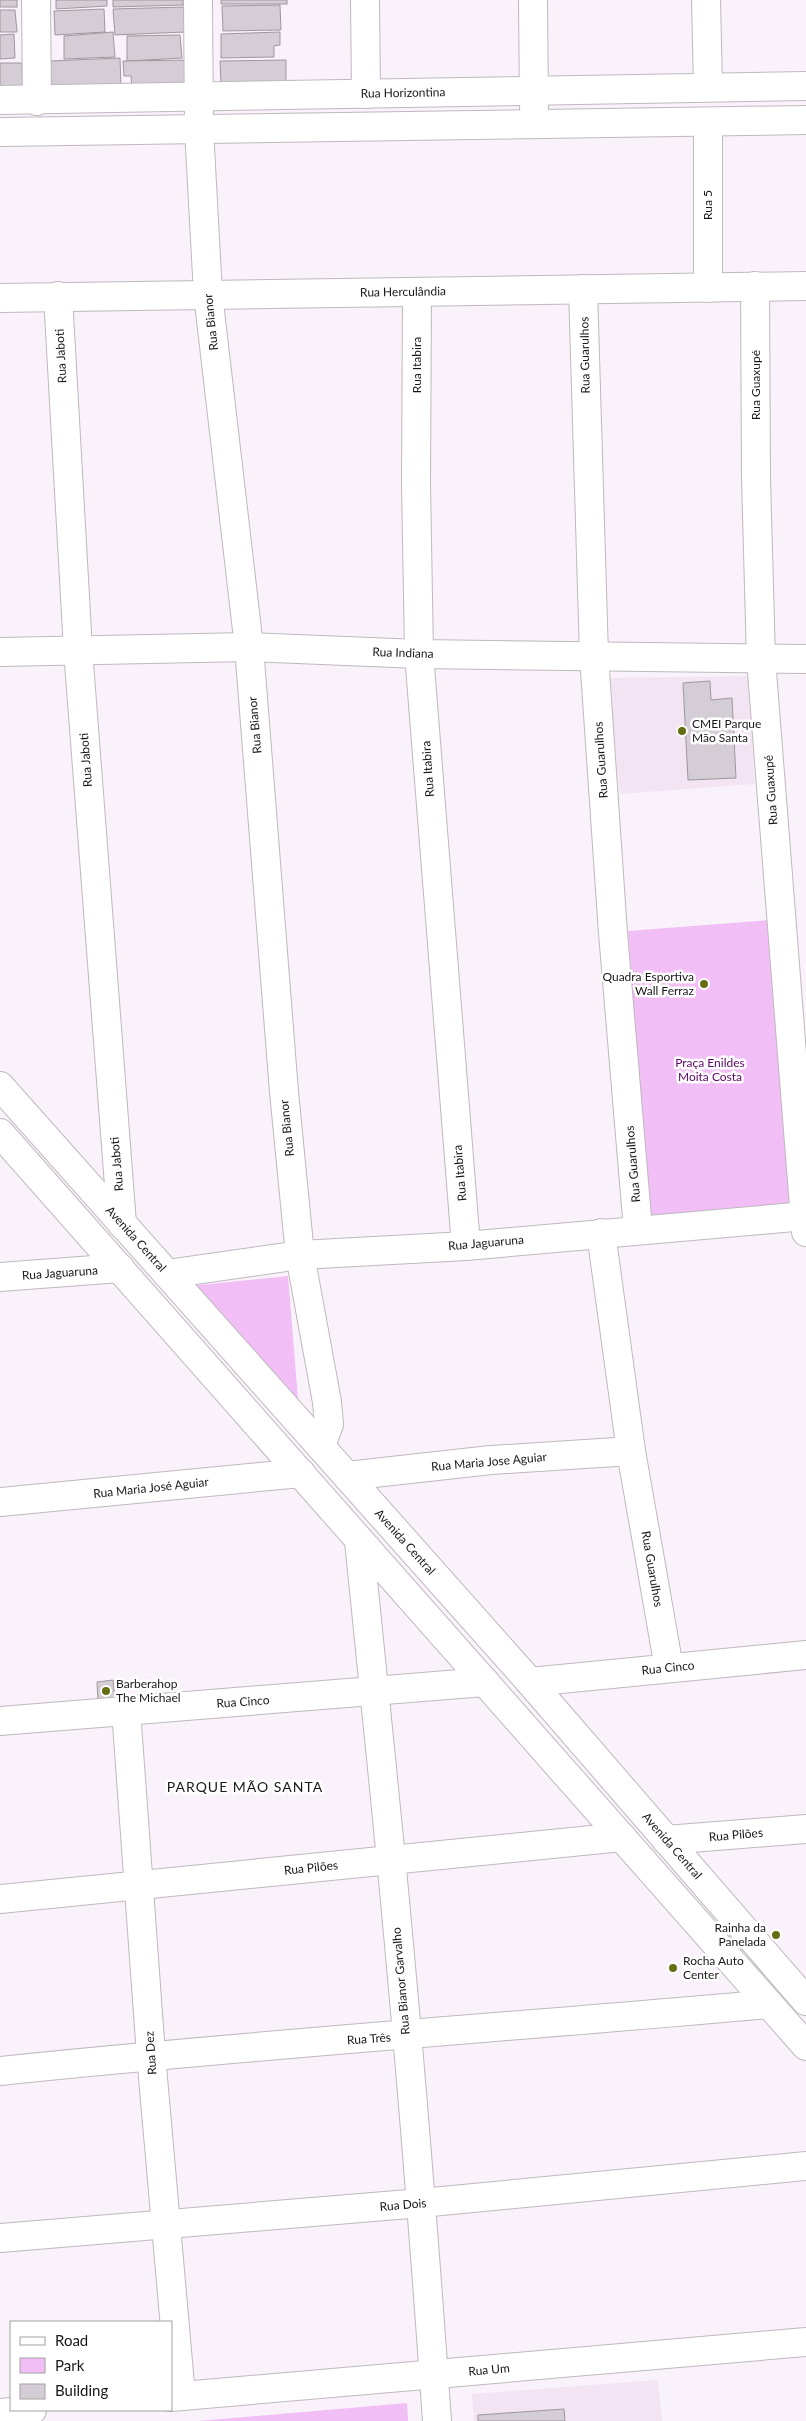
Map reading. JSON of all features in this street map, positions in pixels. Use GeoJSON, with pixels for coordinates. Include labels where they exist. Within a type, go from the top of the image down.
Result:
{"type":"FeatureCollection","features":[{"type":"Feature","properties":{"kind":"street"},"geometry":{"type":"LineString","coordinates":[[36,0],[37,100]]}},
{"type":"Feature","properties":{"kind":"street","name":"Rua Bianor"},"geometry":{"type":"LineString","coordinates":[[198,0],[199,129],[208,294],[249,647],[284,1092],[300,1255],[328,1402],[329,1424],[321,1446]]}},
{"type":"Feature","properties":{"kind":"street"},"geometry":{"type":"LineString","coordinates":[[365,0],[366,94]]}},
{"type":"Feature","properties":{"kind":"street"},"geometry":{"type":"LineString","coordinates":[[533,0],[535,124]]}},
{"type":"Feature","properties":{"kind":"street"},"geometry":{"type":"LineString","coordinates":[[706,0],[708,87]]}},
{"type":"Feature","properties":{"kind":"street","name":"Rua Horizontina"},"geometry":{"type":"LineString","coordinates":[[0,100],[806,86]]}},
{"type":"Feature","properties":{"kind":"street"},"geometry":{"type":"LineString","coordinates":[[0,132],[806,120]]}},
{"type":"Feature","properties":{"kind":"street","name":"Rua 5"},"geometry":{"type":"LineString","coordinates":[[708,122],[708,288]]}},
{"type":"Feature","properties":{"kind":"street","name":"Rua Guaxupé"},"geometry":{"type":"LineString","coordinates":[[755,286],[756,478],[761,659],[805,1221]]}},
{"type":"Feature","properties":{"kind":"street","name":"Rua Herculândia"},"geometry":{"type":"LineString","coordinates":[[0,298],[806,286]]}},
{"type":"Feature","properties":{"kind":"street","name":"Rua Guarulhos"},"geometry":{"type":"LineString","coordinates":[[584,289],[594,656],[613,933],[638,1230]]}},
{"type":"Feature","properties":{"kind":"street","name":"Rua Itabira"},"geometry":{"type":"LineString","coordinates":[[417,292],[416,482],[419,654],[466,1246]]}},
{"type":"Feature","properties":{"kind":"street","name":"Rua Jaboti"},"geometry":{"type":"LineString","coordinates":[[58,296],[78,650],[122,1224]]}},
{"type":"Feature","properties":{"kind":"street","name":"Rua Indiana"},"geometry":{"type":"LineString","coordinates":[[0,652],[249,647],[419,654],[806,659]]}},
{"type":"Feature","properties":{"kind":"street","name":"Avenida Central"},"geometry":{"type":"LineString","coordinates":[[0,1086],[530,1682],[806,2001]]}},
{"type":"Feature","properties":{"kind":"street"},"geometry":{"type":"LineString","coordinates":[[0,1133],[806,2046]]}},
{"type":"Feature","properties":{"kind":"street","name":"Rua Jaguaruna"},"geometry":{"type":"LineString","coordinates":[[167,1274],[300,1255],[466,1246],[638,1230],[805,1221]]}},
{"type":"Feature","properties":{"kind":"street","name":"Rua Guarulhos"},"geometry":{"type":"LineString","coordinates":[[601,1233],[631,1451],[669,1668]]}},
{"type":"Feature","properties":{"kind":"street","name":"Rua Jaguaruna"},"geometry":{"type":"LineString","coordinates":[[0,1277],[120,1268]]}},
{"type":"Feature","properties":{"kind":"street","name":"Rua Maria Jose Aguiar"},"geometry":{"type":"LineString","coordinates":[[347,1476],[491,1460],[631,1451]]}},
{"type":"Feature","properties":{"kind":"street","name":"Rua Maria José Aguiar"},"geometry":{"type":"LineString","coordinates":[[0,1502],[301,1473]]}},
{"type":"Feature","properties":{"kind":"street","name":"Rua Bianor Garvalho"},"geometry":{"type":"LineString","coordinates":[[360,1542],[373,1693],[391,1859],[421,2203],[437,2421]]}},
{"type":"Feature","properties":{"kind":"street","name":"Rua Cinco"},"geometry":{"type":"LineString","coordinates":[[530,1682],[806,1655]]}},
{"type":"Feature","properties":{"kind":"street","name":"Rua Cinco"},"geometry":{"type":"LineString","coordinates":[[0,1721],[126,1710],[373,1693],[485,1682]]}},
{"type":"Feature","properties":{"kind":"street","name":"Rua Dez"},"geometry":{"type":"LineString","coordinates":[[126,1710],[151,2055],[166,2225],[172,2321]]}},
{"type":"Feature","properties":{"kind":"street","name":"Rua Pilões"},"geometry":{"type":"LineString","coordinates":[[666,1840],[806,1829]]}},
{"type":"Feature","properties":{"kind":"street","name":"Rua Pilões"},"geometry":{"type":"LineString","coordinates":[[0,1899],[140,1887],[391,1859],[622,1837]]}},
{"type":"Feature","properties":{"kind":"street","name":"Rua Três"},"geometry":{"type":"LineString","coordinates":[[0,2072],[151,2055],[406,2036],[769,2004]]}},
{"type":"Feature","properties":{"kind":"street","name":"Rua Dois"},"geometry":{"type":"LineString","coordinates":[[0,2238],[421,2203],[806,2166]]}},
{"type":"Feature","properties":{"kind":"street","name":"Rua Dez"},"geometry":{"type":"LineString","coordinates":[[172,2328],[176,2396]]}},
{"type":"Feature","properties":{"kind":"street","name":"Rua Um"},"geometry":{"type":"LineString","coordinates":[[176,2396],[806,2342]]}},
{"type":"Feature","properties":{"kind":"street"},"geometry":{"type":"LineString","coordinates":[[0,2413],[21,2411]]}},
{"type":"Feature","properties":{"kind":"shaded area","name":"CMEI Parque Mão Santa"},"geometry":{"type":"Polygon","coordinates":[[[748,676],[755,784],[620,794],[607,678],[748,676]]]}},
{"type":"Feature","properties":{"kind":"shaded area"},"geometry":{"type":"Polygon","coordinates":[[[658,2380],[662,2421],[474,2421],[472,2394],[658,2380]]]}},
{"type":"Feature","properties":{"kind":"green space","name":"Praça Enildes Moita Costa"},"geometry":{"type":"Polygon","coordinates":[[[770,920],[793,1209],[650,1220],[628,931],[770,920]]]}},
{"type":"Feature","properties":{"kind":"green space"},"geometry":{"type":"Polygon","coordinates":[[[288,1276],[299,1411],[189,1286],[288,1276]]]}},
{"type":"Feature","properties":{"kind":"green space"},"geometry":{"type":"Polygon","coordinates":[[[407,2403],[408,2421],[198,2421],[407,2403]]]}},
{"type":"Feature","properties":{"kind":"building"},"geometry":{"type":"Polygon","coordinates":[[[0,0],[17,0],[17,7],[0,7],[0,0]]]}},
{"type":"Feature","properties":{"kind":"building"},"geometry":{"type":"Polygon","coordinates":[[[56,0],[107,0],[107,6],[56,9],[56,0]]]}},
{"type":"Feature","properties":{"kind":"building"},"geometry":{"type":"Polygon","coordinates":[[[113,0],[183,0],[183,5],[113,7],[113,0]]]}},
{"type":"Feature","properties":{"kind":"building"},"geometry":{"type":"Polygon","coordinates":[[[221,0],[287,0],[287,4],[221,4],[221,0]]]}},
{"type":"Feature","properties":{"kind":"building"},"geometry":{"type":"Polygon","coordinates":[[[280,5],[281,30],[223,31],[222,6],[280,5]]]}},
{"type":"Feature","properties":{"kind":"building"},"geometry":{"type":"Polygon","coordinates":[[[184,7],[185,32],[115,35],[113,9],[184,7]]]}},
{"type":"Feature","properties":{"kind":"building"},"geometry":{"type":"Polygon","coordinates":[[[104,9],[105,32],[55,35],[54,11],[104,9]]]}},
{"type":"Feature","properties":{"kind":"building"},"geometry":{"type":"Polygon","coordinates":[[[0,10],[15,10],[17,32],[0,32],[0,10]]]}},
{"type":"Feature","properties":{"kind":"building"},"geometry":{"type":"Polygon","coordinates":[[[113,32],[115,57],[64,59],[64,36],[113,32]]]}},
{"type":"Feature","properties":{"kind":"building"},"geometry":{"type":"Polygon","coordinates":[[[280,32],[280,45],[274,46],[274,57],[221,58],[221,34],[280,32]]]}},
{"type":"Feature","properties":{"kind":"building"},"geometry":{"type":"Polygon","coordinates":[[[14,34],[15,58],[0,59],[0,35],[14,34]]]}},
{"type":"Feature","properties":{"kind":"building"},"geometry":{"type":"Polygon","coordinates":[[[180,35],[182,58],[127,61],[127,36],[180,35]]]}},
{"type":"Feature","properties":{"kind":"building"},"geometry":{"type":"Polygon","coordinates":[[[120,58],[121,87],[51,90],[50,61],[120,58]]]}},
{"type":"Feature","properties":{"kind":"building"},"geometry":{"type":"Polygon","coordinates":[[[189,60],[191,89],[132,90],[131,76],[124,76],[123,61],[189,60]]]}},
{"type":"Feature","properties":{"kind":"building"},"geometry":{"type":"Polygon","coordinates":[[[286,60],[286,83],[221,85],[220,61],[286,60]]]}},
{"type":"Feature","properties":{"kind":"building"},"geometry":{"type":"Polygon","coordinates":[[[0,63],[22,63],[23,92],[0,92],[0,63]]]}},
{"type":"Feature","properties":{"kind":"building"},"geometry":{"type":"Polygon","coordinates":[[[710,681],[711,700],[732,698],[736,778],[688,780],[683,683],[710,681]]]}},
{"type":"Feature","properties":{"kind":"building","name":"Barberahop The Michael"},"geometry":{"type":"Polygon","coordinates":[[[113,1680],[115,1701],[98,1702],[97,1682],[113,1680]]]}},
{"type":"Feature","properties":{"kind":"building"},"geometry":{"type":"Polygon","coordinates":[[[564,2409],[565,2421],[478,2421],[478,2415],[564,2409]]]}},
{"type":"Feature","properties":{"kind":"place","name":"CMEI Parque Mão Santa"},"geometry":{"type":"Point","coordinates":[682,731]}},
{"type":"Feature","properties":{"kind":"place","name":"Quadra Esportiva Wall Ferraz"},"geometry":{"type":"Point","coordinates":[704,984]}},
{"type":"Feature","properties":{"kind":"place","name":"Barberahop The Michael"},"geometry":{"type":"Point","coordinates":[106,1691]}},
{"type":"Feature","properties":{"kind":"place","name":"Rainha da Panelada"},"geometry":{"type":"Point","coordinates":[776,1935]}},
{"type":"Feature","properties":{"kind":"place","name":"Rocha Auto Center"},"geometry":{"type":"Point","coordinates":[673,1968]}},
{"type":"Feature","properties":{"kind":"district","name":"PARQUE MÃO SANTA"},"geometry":{"type":"Point","coordinates":[245,1787]}}]}
